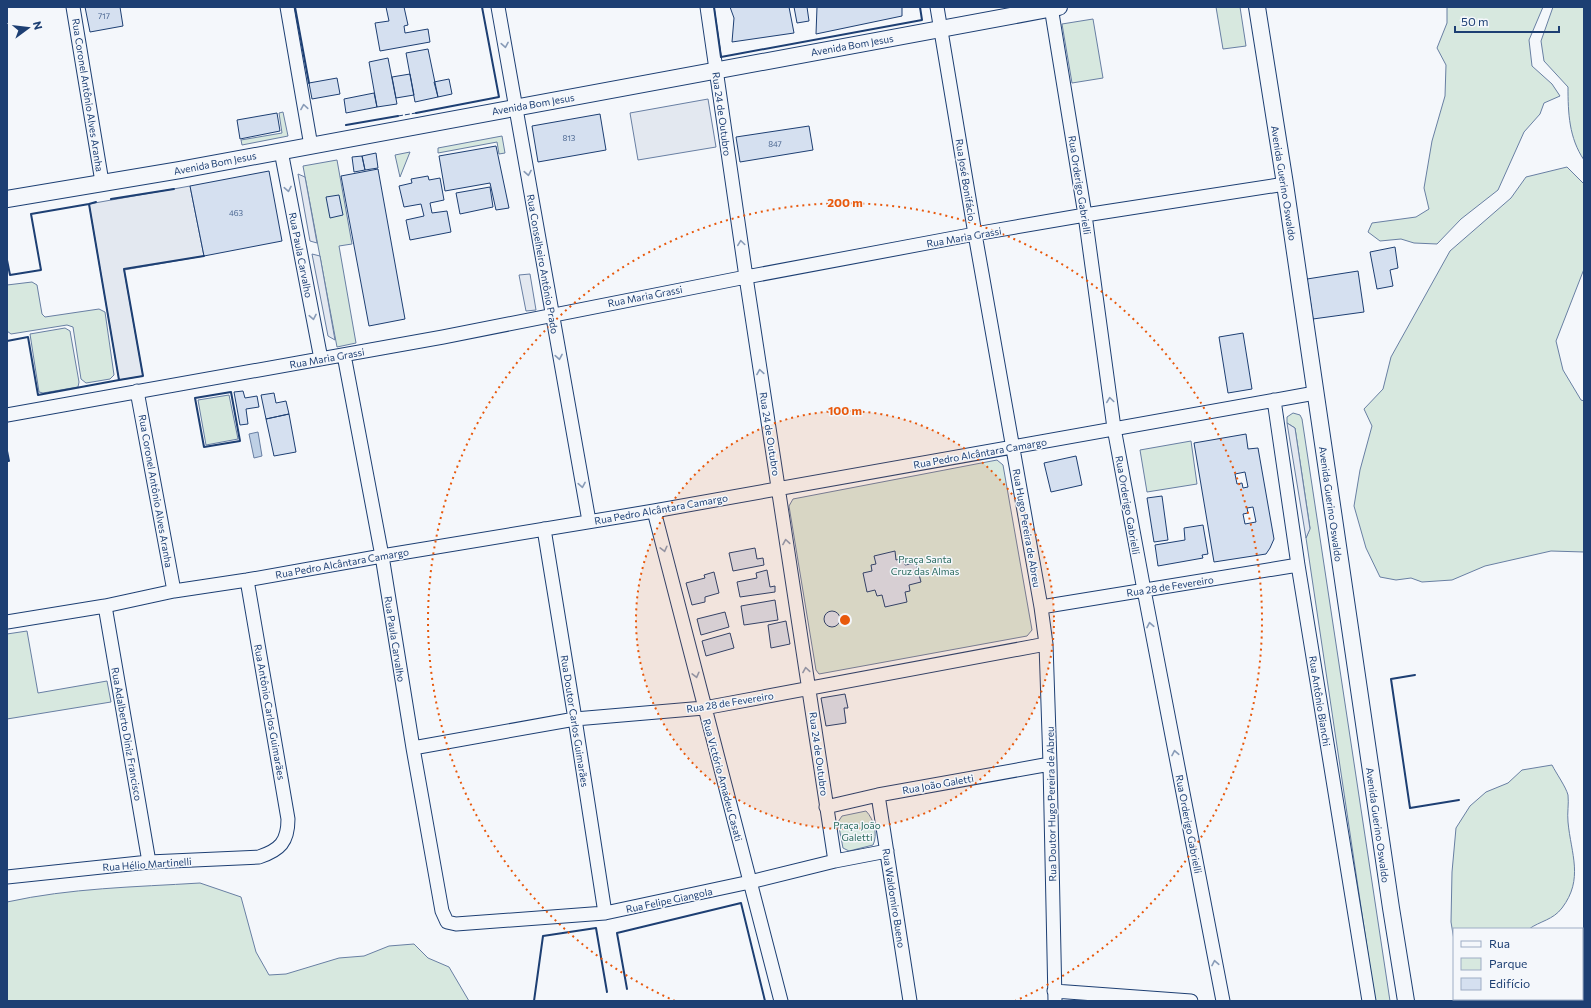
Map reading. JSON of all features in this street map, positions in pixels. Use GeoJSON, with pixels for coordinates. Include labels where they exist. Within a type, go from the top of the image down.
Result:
{"type":"FeatureCollection","features":[{"type":"Feature","properties":{"kind":"street","name":"Rua Coronel Antônio Alves Aranha"},"geometry":{"type":"LineString","coordinates":[[73,7],[102,182]]}},
{"type":"Feature","properties":{"kind":"street"},"geometry":{"type":"LineString","coordinates":[[287,7],[311,146]]}},
{"type":"Feature","properties":{"kind":"street","name":"Rua Conselheiro Antônio Prado"},"geometry":{"type":"LineString","coordinates":[[498,7],[589,521]]}},
{"type":"Feature","properties":{"kind":"street","name":"Rua 24 de Outubro"},"geometry":{"type":"LineString","coordinates":[[707,7],[746,277],[835,861]]}},
{"type":"Feature","properties":{"kind":"street","name":"Rua José Bonifácio"},"geometry":{"type":"LineString","coordinates":[[937,7],[1013,448]]}},
{"type":"Feature","properties":{"kind":"street","name":"Avenida Bom Jesus"},"geometry":{"type":"LineString","coordinates":[[7,199],[311,146],[1054,7]]}},
{"type":"Feature","properties":{"kind":"street","name":"Rua Orderigo Gabrielli"},"geometry":{"type":"LineString","coordinates":[[1054,7],[1085,215],[1114,428],[1223,1001]]}},
{"type":"Feature","properties":{"kind":"street","name":"Avenida Guerino Oswaldo"},"geometry":{"type":"LineString","coordinates":[[1257,7],[1406,1001]]}},
{"type":"Feature","properties":{"kind":"street","name":"Rua Paula Carvalho"},"geometry":{"type":"LineString","coordinates":[[281,151],[321,360]]}},
{"type":"Feature","properties":{"kind":"street","name":"Rua Maria Grassi"},"geometry":{"type":"LineString","coordinates":[[7,415],[137,391],[321,360],[975,234],[1284,184]]}},
{"type":"Feature","properties":{"kind":"street","name":"Rua Paula Carvalho"},"geometry":{"type":"LineString","coordinates":[[344,355],[382,556],[413,748],[442,912],[447,922]]}},
{"type":"Feature","properties":{"kind":"street","name":"Rua Coronel Antônio Alves Aranha"},"geometry":{"type":"LineString","coordinates":[[137,391],[174,591]]}},
{"type":"Feature","properties":{"kind":"street","name":"Rua Pedro Alcântara Camargo"},"geometry":{"type":"LineString","coordinates":[[7,622],[105,606],[174,591],[654,511],[1315,393]]}},
{"type":"Feature","properties":{"kind":"street","name":"Rua Antônio Bianchi"},"geometry":{"type":"LineString","coordinates":[[1274,400],[1298,565],[1369,1001]]}},
{"type":"Feature","properties":{"kind":"street","name":"Rua Hugo Pereira de Abreu"},"geometry":{"type":"LineString","coordinates":[[1013,448],[1041,607]]}},
{"type":"Feature","properties":{"kind":"street","name":"Rua Victório Amadeu Casati"},"geometry":{"type":"LineString","coordinates":[[654,511],[781,1001]]}},
{"type":"Feature","properties":{"kind":"street","name":"Rua Doutor Carlos Guimarães"},"geometry":{"type":"LineString","coordinates":[[544,529],[605,914]]}},
{"type":"Feature","properties":{"kind":"street","name":"Rua 28 de Fevereiro"},"geometry":{"type":"LineString","coordinates":[[1041,607],[1298,565]]}},
{"type":"Feature","properties":{"kind":"street","name":"Rua Antônio Carlos Guimarães"},"geometry":{"type":"LineString","coordinates":[[247,580],[288,819],[288,832],[283,842]]}},
{"type":"Feature","properties":{"kind":"street","name":"Rua Adalberto Diniz Francisco"},"geometry":{"type":"LineString","coordinates":[[105,606],[149,862]]}},
{"type":"Feature","properties":{"kind":"street","name":"Rua Doutor Hugo Pereira de Abreu"},"geometry":{"type":"LineString","coordinates":[[1041,607],[1046,644],[1050,764],[1054,996]]}},
{"type":"Feature","properties":{"kind":"street","name":"Rua 28 de Fevereiro"},"geometry":{"type":"LineString","coordinates":[[413,748],[575,719],[704,708],[1046,644]]}},
{"type":"Feature","properties":{"kind":"street","name":"Rua João Galetti"},"geometry":{"type":"LineString","coordinates":[[826,807],[878,795],[1050,764]]}},
{"type":"Feature","properties":{"kind":"street","name":"Rua Waldomiro Bueno"},"geometry":{"type":"LineString","coordinates":[[878,795],[910,1001]]}},
{"type":"Feature","properties":{"kind":"street","name":"Rua Hélio Martinelli"},"geometry":{"type":"LineString","coordinates":[[7,877],[149,862],[259,857],[271,853],[283,842]]}},
{"type":"Feature","properties":{"kind":"street","name":"Rua Felipe Giangola"},"geometry":{"type":"LineString","coordinates":[[447,922],[456,924],[605,914],[750,882],[835,861],[887,851]]}},
{"type":"Feature","properties":{"kind":"street"},"geometry":{"type":"LineString","coordinates":[[1054,996],[1191,1001]]}},
{"type":"Feature","properties":{"kind":"green space"},"geometry":{"type":"Polygon","coordinates":[[[1216,7],[1240,7],[1246,46],[1223,49],[1216,7]]]}},
{"type":"Feature","properties":{"kind":"green space"},"geometry":{"type":"Polygon","coordinates":[[[1447,7],[1543,7],[1529,40],[1532,66],[1552,84],[1560,96],[1544,103],[1540,114],[1524,132],[1498,190],[1461,219],[1437,244],[1414,243],[1401,239],[1380,241],[1368,232],[1372,223],[1416,217],[1429,209],[1424,188],[1432,141],[1445,96],[1446,65],[1437,48],[1447,23],[1447,7]]]}},
{"type":"Feature","properties":{"kind":"green space"},"geometry":{"type":"Polygon","coordinates":[[[1553,7],[1584,7],[1584,160],[1575,143],[1570,125],[1568,87],[1544,61],[1541,41],[1553,7]]]}},
{"type":"Feature","properties":{"kind":"green space"},"geometry":{"type":"Polygon","coordinates":[[[1093,19],[1103,78],[1072,83],[1062,24],[1093,19]]]}},
{"type":"Feature","properties":{"kind":"green space"},"geometry":{"type":"Polygon","coordinates":[[[283,112],[288,136],[242,145],[241,140],[282,133],[279,113],[283,112]]]}},
{"type":"Feature","properties":{"kind":"green space"},"geometry":{"type":"Polygon","coordinates":[[[502,136],[505,153],[499,154],[497,142],[438,153],[438,148],[502,136]]]}},
{"type":"Feature","properties":{"kind":"green space"},"geometry":{"type":"Polygon","coordinates":[[[410,152],[400,177],[395,155],[410,152]]]}},
{"type":"Feature","properties":{"kind":"green space"},"geometry":{"type":"Polygon","coordinates":[[[337,160],[352,244],[339,246],[356,343],[337,347],[303,166],[337,160]]]}},
{"type":"Feature","properties":{"kind":"green space"},"geometry":{"type":"Polygon","coordinates":[[[1567,167],[1584,184],[1584,269],[1556,341],[1563,370],[1581,400],[1584,401],[1584,552],[1551,551],[1485,566],[1452,580],[1422,582],[1411,578],[1396,580],[1380,577],[1366,548],[1354,506],[1360,470],[1372,426],[1364,409],[1383,389],[1391,357],[1450,251],[1511,198],[1526,177],[1567,167]]]}},
{"type":"Feature","properties":{"kind":"green space"},"geometry":{"type":"Polygon","coordinates":[[[32,282],[37,285],[42,314],[45,317],[99,309],[105,312],[114,375],[110,379],[86,383],[81,379],[73,327],[67,325],[11,334],[7,331],[7,285],[32,282]]]}},
{"type":"Feature","properties":{"kind":"green space"},"geometry":{"type":"Polygon","coordinates":[[[65,328],[70,331],[79,382],[78,387],[43,393],[39,392],[30,334],[65,328]]]}},
{"type":"Feature","properties":{"kind":"green space"},"geometry":{"type":"Polygon","coordinates":[[[229,395],[238,439],[206,445],[198,400],[229,395]]]}},
{"type":"Feature","properties":{"kind":"green space"},"geometry":{"type":"Polygon","coordinates":[[[1293,413],[1300,415],[1302,419],[1390,1001],[1375,1001],[1306,538],[1310,528],[1295,428],[1287,423],[1287,417],[1293,413]]]}},
{"type":"Feature","properties":{"kind":"green space"},"geometry":{"type":"Polygon","coordinates":[[[1191,441],[1197,484],[1147,492],[1140,450],[1191,441]]]}},
{"type":"Feature","properties":{"kind":"green space","name":"Praça Santa Cruz das Almas"},"geometry":{"type":"Polygon","coordinates":[[[997,460],[1003,465],[1032,630],[1027,636],[819,674],[816,670],[789,506],[793,499],[997,460]]]}},
{"type":"Feature","properties":{"kind":"green space"},"geometry":{"type":"Polygon","coordinates":[[[27,631],[38,693],[107,681],[111,702],[7,719],[7,634],[27,631]]]}},
{"type":"Feature","properties":{"kind":"green space"},"geometry":{"type":"Polygon","coordinates":[[[1552,765],[1567,792],[1568,822],[1574,866],[1573,887],[1569,897],[1562,908],[1555,915],[1530,928],[1453,928],[1453,934],[1451,922],[1452,872],[1456,828],[1470,806],[1486,792],[1508,783],[1522,770],[1552,765]]]}},
{"type":"Feature","properties":{"kind":"green space","name":"Praça João Galetti"},"geometry":{"type":"Polygon","coordinates":[[[866,811],[871,818],[874,827],[875,837],[873,845],[849,851],[843,848],[838,822],[842,816],[866,811]]]}},
{"type":"Feature","properties":{"kind":"green space"},"geometry":{"type":"Polygon","coordinates":[[[200,883],[241,897],[256,952],[269,975],[286,974],[339,958],[364,956],[389,946],[414,944],[428,958],[449,967],[469,1001],[7,1001],[7,902],[31,897],[79,891],[200,883]]]}},
{"type":"Feature","properties":{"kind":"shaded area"},"geometry":{"type":"Polygon","coordinates":[[[708,99],[716,147],[638,160],[630,113],[708,99]]]}},
{"type":"Feature","properties":{"kind":"shaded area"},"geometry":{"type":"Polygon","coordinates":[[[298,174],[305,177],[317,243],[310,241],[298,174]]]}},
{"type":"Feature","properties":{"kind":"shaded area"},"geometry":{"type":"Polygon","coordinates":[[[190,186],[204,256],[124,270],[143,376],[119,380],[89,204],[190,186]]]}},
{"type":"Feature","properties":{"kind":"shaded area"},"geometry":{"type":"Polygon","coordinates":[[[312,254],[320,256],[335,340],[328,336],[312,254]]]}},
{"type":"Feature","properties":{"kind":"shaded area"},"geometry":{"type":"Polygon","coordinates":[[[530,274],[536,310],[526,311],[519,275],[530,274]]]}},
{"type":"Feature","properties":{"kind":"shaded area"},"geometry":{"type":"Polygon","coordinates":[[[1287,423],[1295,428],[1310,529],[1306,538],[1287,423]]]}},
{"type":"Feature","properties":{"kind":"water"},"geometry":{"type":"Polygon","coordinates":[[[258,432],[262,456],[254,458],[249,434],[258,432]]]}},
{"type":"Feature","properties":{"kind":"building"},"geometry":{"type":"Polygon","coordinates":[[[85,7],[120,7],[123,26],[90,32],[85,7]]]}},
{"type":"Feature","properties":{"kind":"building"},"geometry":{"type":"Polygon","coordinates":[[[386,7],[404,7],[408,25],[404,26],[405,33],[428,29],[430,42],[380,51],[375,23],[389,21],[386,7]]]}},
{"type":"Feature","properties":{"kind":"building"},"geometry":{"type":"Polygon","coordinates":[[[730,7],[789,7],[794,33],[732,42],[734,18],[730,7]]]}},
{"type":"Feature","properties":{"kind":"building"},"geometry":{"type":"Polygon","coordinates":[[[794,7],[807,7],[809,21],[797,23],[794,7]]]}},
{"type":"Feature","properties":{"kind":"building"},"geometry":{"type":"Polygon","coordinates":[[[817,7],[902,7],[902,16],[816,34],[817,7]]]}},
{"type":"Feature","properties":{"kind":"building"},"geometry":{"type":"Polygon","coordinates":[[[428,49],[438,97],[415,102],[406,53],[428,49]]]}},
{"type":"Feature","properties":{"kind":"building"},"geometry":{"type":"Polygon","coordinates":[[[388,58],[397,104],[377,107],[369,62],[388,58]]]}},
{"type":"Feature","properties":{"kind":"building"},"geometry":{"type":"Polygon","coordinates":[[[410,74],[414,95],[396,98],[392,77],[410,74]]]}},
{"type":"Feature","properties":{"kind":"building"},"geometry":{"type":"Polygon","coordinates":[[[337,78],[340,94],[312,99],[309,83],[337,78]]]}},
{"type":"Feature","properties":{"kind":"building"},"geometry":{"type":"Polygon","coordinates":[[[449,79],[452,94],[438,97],[434,82],[449,79]]]}},
{"type":"Feature","properties":{"kind":"building"},"geometry":{"type":"Polygon","coordinates":[[[374,93],[377,107],[346,113],[344,99],[374,93]]]}},
{"type":"Feature","properties":{"kind":"building"},"geometry":{"type":"Polygon","coordinates":[[[277,113],[280,131],[240,139],[237,120],[277,113]]]}},
{"type":"Feature","properties":{"kind":"building"},"geometry":{"type":"Polygon","coordinates":[[[600,114],[606,150],[538,162],[532,126],[600,114]]]}},
{"type":"Feature","properties":{"kind":"building"},"geometry":{"type":"Polygon","coordinates":[[[809,126],[813,150],[740,162],[736,137],[809,126]]]}},
{"type":"Feature","properties":{"kind":"building"},"geometry":{"type":"Polygon","coordinates":[[[496,146],[509,208],[496,210],[490,183],[445,191],[439,156],[496,146]]]}},
{"type":"Feature","properties":{"kind":"building"},"geometry":{"type":"Polygon","coordinates":[[[376,153],[378,168],[365,170],[362,156],[376,153]]]}},
{"type":"Feature","properties":{"kind":"building"},"geometry":{"type":"Polygon","coordinates":[[[362,156],[365,170],[354,172],[352,157],[362,156]]]}},
{"type":"Feature","properties":{"kind":"building"},"geometry":{"type":"Polygon","coordinates":[[[378,169],[405,319],[369,326],[341,176],[378,169]]]}},
{"type":"Feature","properties":{"kind":"building"},"geometry":{"type":"Polygon","coordinates":[[[269,171],[282,241],[204,256],[190,186],[269,171]]]}},
{"type":"Feature","properties":{"kind":"building"},"geometry":{"type":"Polygon","coordinates":[[[428,176],[429,180],[440,178],[444,200],[430,203],[432,213],[447,211],[451,232],[410,240],[406,220],[424,216],[421,204],[404,207],[399,186],[412,183],[411,179],[428,176]]]}},
{"type":"Feature","properties":{"kind":"building"},"geometry":{"type":"Polygon","coordinates":[[[490,187],[493,207],[460,214],[456,193],[490,187]]]}},
{"type":"Feature","properties":{"kind":"building"},"geometry":{"type":"Polygon","coordinates":[[[339,195],[343,215],[330,218],[326,197],[339,195]]]}},
{"type":"Feature","properties":{"kind":"building"},"geometry":{"type":"Polygon","coordinates":[[[1395,247],[1398,268],[1390,270],[1393,286],[1377,289],[1370,252],[1395,247]]]}},
{"type":"Feature","properties":{"kind":"building"},"geometry":{"type":"Polygon","coordinates":[[[1358,271],[1364,312],[1313,319],[1307,279],[1358,271]]]}},
{"type":"Feature","properties":{"kind":"building"},"geometry":{"type":"Polygon","coordinates":[[[1243,333],[1252,389],[1228,393],[1219,337],[1243,333]]]}},
{"type":"Feature","properties":{"kind":"building"},"geometry":{"type":"Polygon","coordinates":[[[243,391],[245,398],[257,396],[259,407],[246,409],[248,424],[240,425],[234,392],[243,391]]]}},
{"type":"Feature","properties":{"kind":"building"},"geometry":{"type":"Polygon","coordinates":[[[274,393],[276,403],[286,401],[289,414],[266,419],[261,395],[274,393]]]}},
{"type":"Feature","properties":{"kind":"building"},"geometry":{"type":"Polygon","coordinates":[[[289,414],[296,452],[274,456],[266,419],[289,414]]]}},
{"type":"Feature","properties":{"kind":"building"},"geometry":{"type":"Polygon","coordinates":[[[1246,434],[1248,449],[1258,448],[1274,539],[1266,554],[1214,562],[1194,443],[1246,434]],[[1245,472],[1235,474],[1237,484],[1242,483],[1243,488],[1248,487],[1245,472]],[[1253,507],[1247,508],[1248,513],[1243,514],[1245,524],[1256,522],[1253,507]]]}},
{"type":"Feature","properties":{"kind":"building"},"geometry":{"type":"Polygon","coordinates":[[[1076,456],[1082,485],[1051,492],[1044,463],[1076,456]]]}},
{"type":"Feature","properties":{"kind":"building"},"geometry":{"type":"Polygon","coordinates":[[[1162,496],[1168,540],[1154,542],[1147,498],[1162,496]]]}},
{"type":"Feature","properties":{"kind":"building"},"geometry":{"type":"Polygon","coordinates":[[[1203,525],[1208,554],[1202,555],[1203,558],[1158,566],[1155,545],[1185,540],[1184,528],[1203,525]]]}},
{"type":"Feature","properties":{"kind":"building"},"geometry":{"type":"Polygon","coordinates":[[[755,548],[757,559],[763,558],[764,565],[733,571],[729,553],[755,548]]]}},
{"type":"Feature","properties":{"kind":"building"},"geometry":{"type":"Polygon","coordinates":[[[895,551],[896,560],[903,558],[905,565],[916,563],[921,582],[909,585],[910,591],[905,592],[907,602],[885,607],[882,595],[877,596],[875,590],[867,592],[863,573],[872,571],[871,565],[876,564],[874,556],[895,551]]]}},
{"type":"Feature","properties":{"kind":"building"},"geometry":{"type":"Polygon","coordinates":[[[767,570],[770,587],[775,586],[775,592],[740,597],[737,582],[757,578],[756,573],[767,570]]]}},
{"type":"Feature","properties":{"kind":"building"},"geometry":{"type":"Polygon","coordinates":[[[714,572],[719,593],[705,597],[705,602],[692,605],[686,583],[705,578],[704,575],[714,572]]]}},
{"type":"Feature","properties":{"kind":"building"},"geometry":{"type":"Polygon","coordinates":[[[775,600],[778,620],[744,625],[741,606],[775,600]]]}},
{"type":"Feature","properties":{"kind":"building"},"geometry":{"type":"Polygon","coordinates":[[[832,611],[839,616],[840,619],[835,626],[832,627],[825,622],[824,619],[829,612],[832,611]]]}},
{"type":"Feature","properties":{"kind":"building"},"geometry":{"type":"Polygon","coordinates":[[[725,612],[729,627],[701,635],[697,619],[725,612]]]}},
{"type":"Feature","properties":{"kind":"building"},"geometry":{"type":"Polygon","coordinates":[[[786,621],[790,644],[771,648],[768,625],[786,621]]]}},
{"type":"Feature","properties":{"kind":"building"},"geometry":{"type":"Polygon","coordinates":[[[730,633],[734,648],[706,656],[702,641],[730,633]]]}},
{"type":"Feature","properties":{"kind":"building"},"geometry":{"type":"Polygon","coordinates":[[[845,694],[848,708],[844,708],[846,723],[826,726],[821,698],[845,694]]]}},
{"type":"Feature","properties":{"kind":"fence"},"geometry":{"type":"LineString","coordinates":[[398,116],[416,113]]}},
{"type":"Feature","properties":{"kind":"wall"},"geometry":{"type":"LineString","coordinates":[[295,7],[309,83]]}},
{"type":"Feature","properties":{"kind":"wall"},"geometry":{"type":"LineString","coordinates":[[416,113],[499,97],[482,7]]}},
{"type":"Feature","properties":{"kind":"wall"},"geometry":{"type":"LineString","coordinates":[[714,7],[721,57],[922,20],[920,7]]}},
{"type":"Feature","properties":{"kind":"wall"},"geometry":{"type":"LineString","coordinates":[[346,125],[398,116]]}},
{"type":"Feature","properties":{"kind":"wall"},"geometry":{"type":"LineString","coordinates":[[111,199],[174,189]]}},
{"type":"Feature","properties":{"kind":"wall"},"geometry":{"type":"LineString","coordinates":[[89,204],[96,202]]}},
{"type":"Feature","properties":{"kind":"wall"},"geometry":{"type":"LineString","coordinates":[[7,260],[10,275],[41,270],[31,214],[89,204],[119,380],[38,395],[28,337],[7,341]]}},
{"type":"Feature","properties":{"kind":"wall"},"geometry":{"type":"LineString","coordinates":[[119,380],[143,376],[124,269],[204,256]]}},
{"type":"Feature","properties":{"kind":"wall"},"geometry":{"type":"LineString","coordinates":[[231,392],[240,441],[204,447],[195,398],[231,392]]}},
{"type":"Feature","properties":{"kind":"wall"},"geometry":{"type":"LineString","coordinates":[[7,451],[9,461],[7,461]]}},
{"type":"Feature","properties":{"kind":"wall"},"geometry":{"type":"LineString","coordinates":[[1415,675],[1391,679],[1410,808],[1459,800]]}},
{"type":"Feature","properties":{"kind":"wall"},"geometry":{"type":"LineString","coordinates":[[627,989],[617,933],[741,903],[765,1001]]}},
{"type":"Feature","properties":{"kind":"wall"},"geometry":{"type":"LineString","coordinates":[[534,1001],[543,936],[596,928],[607,992]]}}]}
